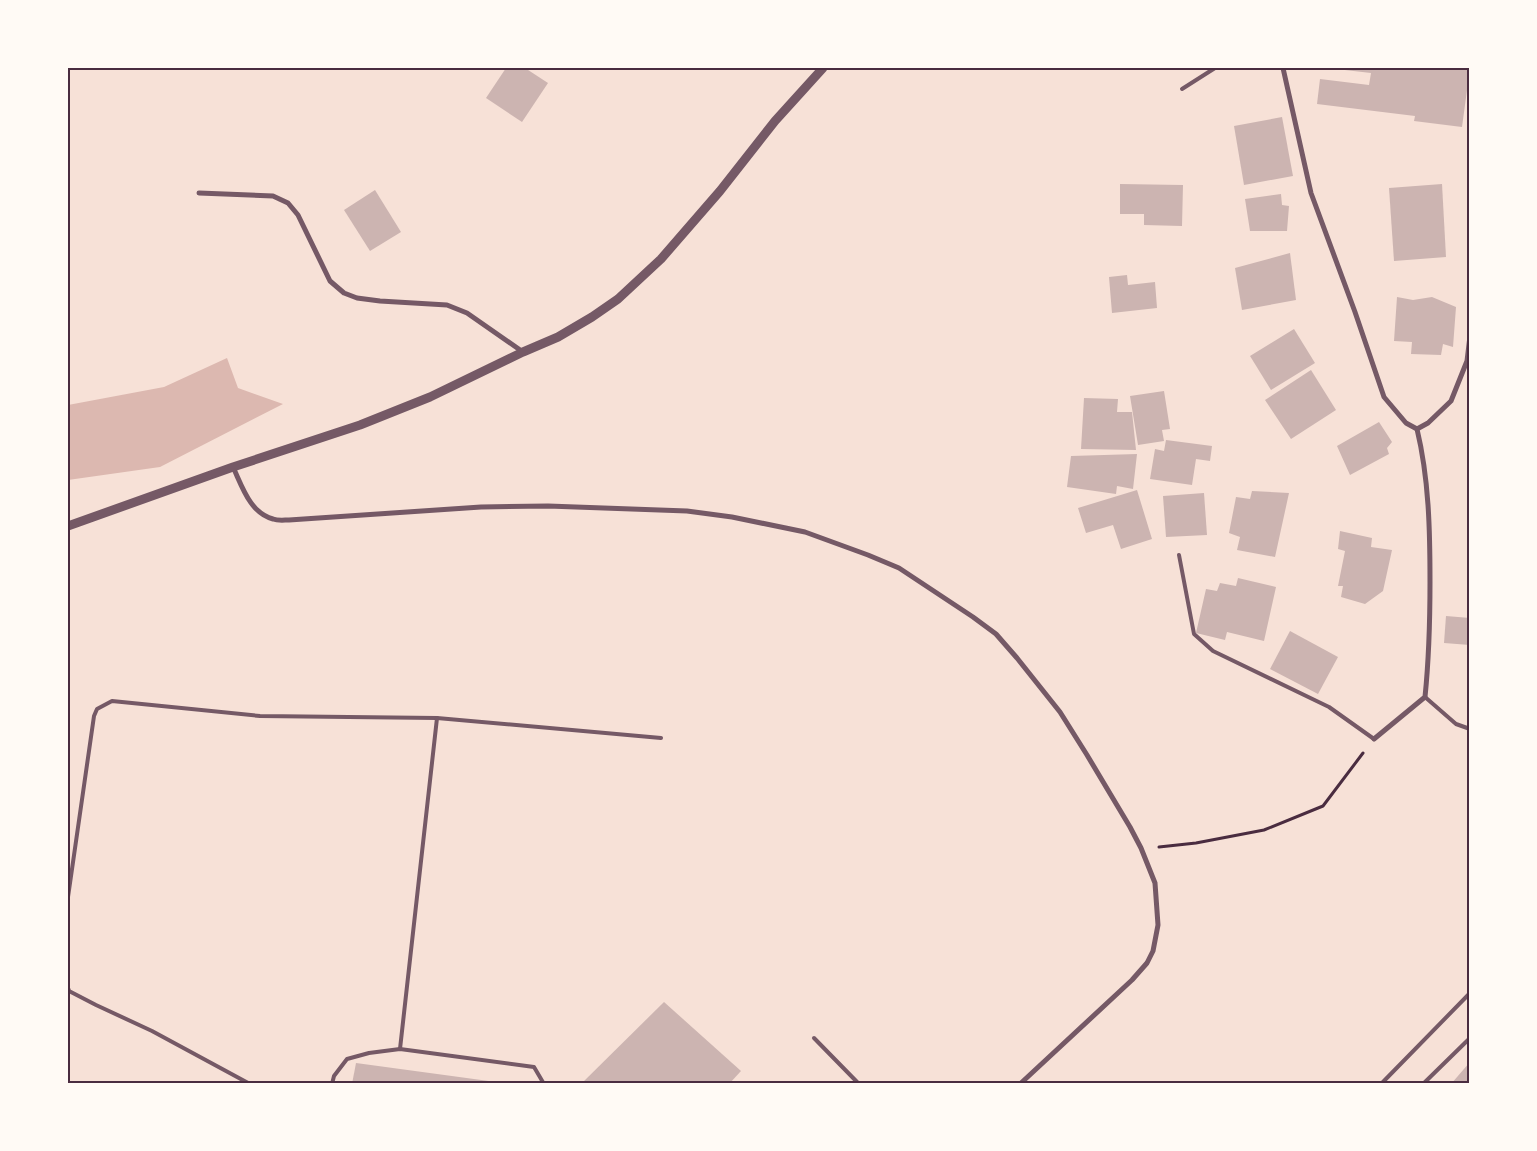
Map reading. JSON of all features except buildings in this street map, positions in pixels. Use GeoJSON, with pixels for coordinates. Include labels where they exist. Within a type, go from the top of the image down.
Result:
{"type":"FeatureCollection","features":[{"type":"Feature","properties":{"kind":"street"},"geometry":{"type":"LineString","coordinates":[[68,526],[233,466],[360,425],[430,397],[558,337],[592,317],[618,299],[661,259],[720,191],[775,121],[823,68]]}},
{"type":"Feature","properties":{"kind":"street"},"geometry":{"type":"LineString","coordinates":[[1283,68],[1311,193],[1356,312],[1384,397],[1406,423],[1417,429],[1423,456],[1430,526],[1430,649],[1425,697],[1374,739]]}},
{"type":"Feature","properties":{"kind":"street"},"geometry":{"type":"LineString","coordinates":[[199,193],[273,196],[288,203],[298,215],[330,281],[344,293],[357,298],[380,301],[447,305],[466,313],[523,352]]}},
{"type":"Feature","properties":{"kind":"street"},"geometry":{"type":"LineString","coordinates":[[1417,429],[1428,423],[1451,401],[1467,361],[1470,336]]}},
{"type":"Feature","properties":{"kind":"street"},"geometry":{"type":"LineString","coordinates":[[233,466],[247,498],[260,511],[273,519],[289,520],[481,507],[644,508],[732,517],[796,530],[899,568],[936,591],[996,634],[1017,658],[1064,720],[1087,755],[1141,848],[1155,883],[1158,925],[1153,951],[1147,963],[1132,980],[1020,1084]]}},
{"type":"Feature","properties":{"kind":"lane"},"geometry":{"type":"LineString","coordinates":[[1182,89],[1215,68]]}},
{"type":"Feature","properties":{"kind":"lane"},"geometry":{"type":"LineString","coordinates":[[1180,556],[1194,634],[1213,651],[1329,707],[1374,739]]}},
{"type":"Feature","properties":{"kind":"lane"},"geometry":{"type":"LineString","coordinates":[[1425,697],[1456,724],[1470,729]]}},
{"type":"Feature","properties":{"kind":"lane"},"geometry":{"type":"LineString","coordinates":[[68,897],[94,716],[97,709],[112,701],[260,716],[437,718],[661,738]]}},
{"type":"Feature","properties":{"kind":"lane"},"geometry":{"type":"LineString","coordinates":[[400,1049],[437,718]]}},
{"type":"Feature","properties":{"kind":"lane"},"geometry":{"type":"LineString","coordinates":[[68,988],[70,991],[96,1005],[152,1031],[250,1084]]}},
{"type":"Feature","properties":{"kind":"lane"},"geometry":{"type":"LineString","coordinates":[[1381,1084],[1470,993]]}},
{"type":"Feature","properties":{"kind":"lane"},"geometry":{"type":"LineString","coordinates":[[814,1038],[859,1084]]}},
{"type":"Feature","properties":{"kind":"lane"},"geometry":{"type":"LineString","coordinates":[[1423,1084],[1470,1038]]}},
{"type":"Feature","properties":{"kind":"lane"},"geometry":{"type":"LineString","coordinates":[[332,1084],[334,1076],[348,1060],[369,1053],[400,1049],[534,1067],[544,1084]]}},
{"type":"Feature","properties":{"kind":"path"},"geometry":{"type":"LineString","coordinates":[[1141,848],[1196,843],[1264,830],[1323,806],[1374,739]]}},
{"type":"Feature","properties":{"kind":"shaded area"},"geometry":{"type":"Polygon","coordinates":[[[227,358],[238,388],[283,404],[160,467],[68,480],[68,405],[164,387],[227,358]]]}}]}
